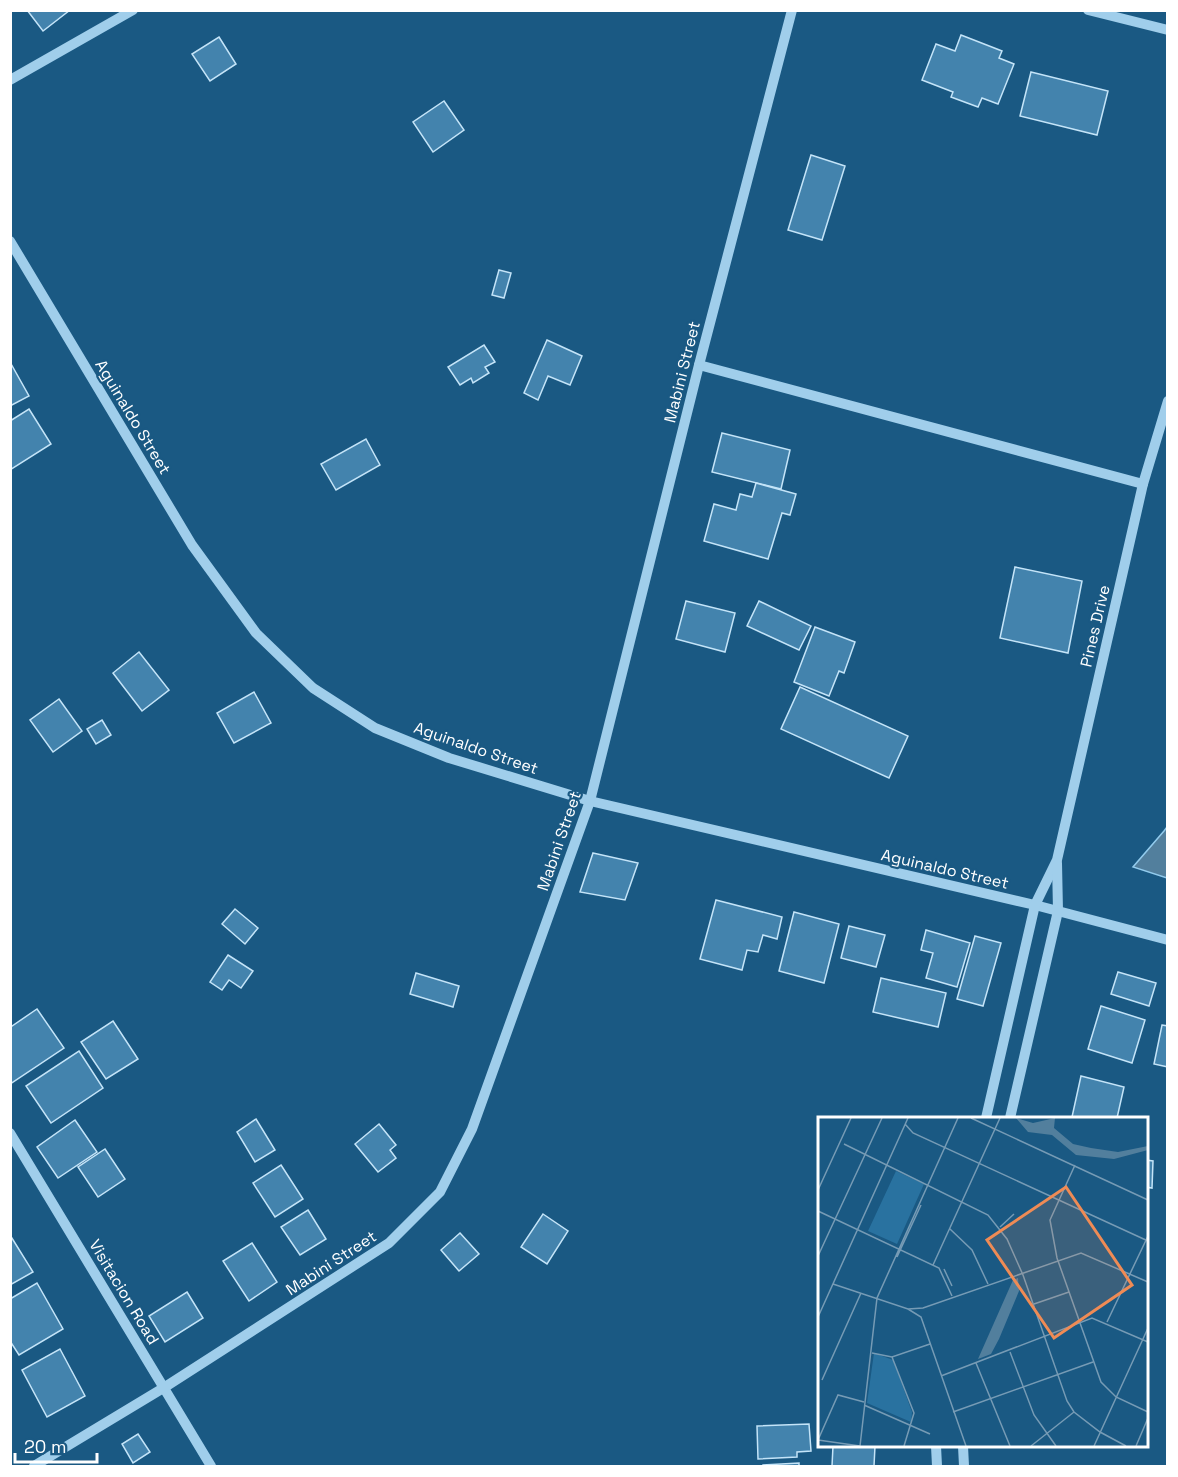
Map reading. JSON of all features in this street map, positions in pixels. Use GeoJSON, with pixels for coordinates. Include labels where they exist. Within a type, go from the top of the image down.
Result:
{"type":"FeatureCollection","features":[{"type":"Feature","properties":{"kind":"street"},"geometry":{"type":"LineString","coordinates":[[10,80],[133,10]]}},
{"type":"Feature","properties":{"kind":"street","name":"Mabini Street"},"geometry":{"type":"LineString","coordinates":[[34,1467],[165,1387],[389,1244],[440,1192],[472,1129],[590,801],[699,365],[792,10]]}},
{"type":"Feature","properties":{"kind":"street"},"geometry":{"type":"LineString","coordinates":[[1088,10],[1167,30]]}},
{"type":"Feature","properties":{"kind":"street","name":"Aguinaldo Street"},"geometry":{"type":"LineString","coordinates":[[10,241],[192,545],[256,633],[313,688],[375,728],[438,754],[590,801],[1035,905],[1167,940]]}},
{"type":"Feature","properties":{"kind":"street"},"geometry":{"type":"LineString","coordinates":[[699,365],[1143,484]]}},
{"type":"Feature","properties":{"kind":"street","name":"Pines Drive"},"geometry":{"type":"LineString","coordinates":[[986,1117],[1035,905],[1057,860],[1143,484],[1167,401]]}},
{"type":"Feature","properties":{"kind":"street","name":"Pines Drive"},"geometry":{"type":"LineString","coordinates":[[1010,1117],[1058,911],[1057,860]]}},
{"type":"Feature","properties":{"kind":"street","name":"Visitacion Road"},"geometry":{"type":"LineString","coordinates":[[10,1133],[212,1467]]}},
{"type":"Feature","properties":{"kind":"street"},"geometry":{"type":"LineString","coordinates":[[936,1447],[937,1467]]}},
{"type":"Feature","properties":{"kind":"street"},"geometry":{"type":"LineString","coordinates":[[963,1447],[964,1467]]}},
{"type":"Feature","properties":{"kind":"water"},"geometry":{"type":"Polygon","coordinates":[[[1167,827],[1167,878],[1133,867],[1164,831],[1167,827]]]}},
{"type":"Feature","properties":{"kind":"building"},"geometry":{"type":"Polygon","coordinates":[[[27,10],[70,10],[43,31],[27,10]]]}},
{"type":"Feature","properties":{"kind":"building"},"geometry":{"type":"Polygon","coordinates":[[[961,35],[1002,51],[999,58],[1014,64],[998,104],[982,98],[978,107],[951,97],[953,92],[922,80],[936,44],[955,51],[961,35]]]}},
{"type":"Feature","properties":{"kind":"building"},"geometry":{"type":"Polygon","coordinates":[[[219,37],[236,64],[210,81],[192,54],[219,37]]]}},
{"type":"Feature","properties":{"kind":"building"},"geometry":{"type":"Polygon","coordinates":[[[1031,72],[1108,91],[1097,135],[1020,116],[1031,72]]]}},
{"type":"Feature","properties":{"kind":"building"},"geometry":{"type":"Polygon","coordinates":[[[444,101],[464,130],[433,152],[413,122],[444,101]]]}},
{"type":"Feature","properties":{"kind":"building"},"geometry":{"type":"Polygon","coordinates":[[[811,155],[845,166],[822,240],[788,230],[811,155]]]}},
{"type":"Feature","properties":{"kind":"building"},"geometry":{"type":"Polygon","coordinates":[[[499,270],[511,273],[504,298],[492,295],[499,270]]]}},
{"type":"Feature","properties":{"kind":"building"},"geometry":{"type":"Polygon","coordinates":[[[547,340],[582,356],[570,385],[548,376],[538,400],[524,393],[547,340]]]}},
{"type":"Feature","properties":{"kind":"building"},"geometry":{"type":"Polygon","coordinates":[[[484,345],[495,362],[485,367],[489,373],[473,383],[471,378],[460,385],[448,367],[484,345]]]}},
{"type":"Feature","properties":{"kind":"building"},"geometry":{"type":"Polygon","coordinates":[[[10,362],[29,396],[10,406],[10,362]]]}},
{"type":"Feature","properties":{"kind":"building"},"geometry":{"type":"Polygon","coordinates":[[[29,409],[51,444],[10,470],[10,421],[29,409]]]}},
{"type":"Feature","properties":{"kind":"building"},"geometry":{"type":"Polygon","coordinates":[[[722,433],[790,450],[781,489],[712,472],[722,433]]]}},
{"type":"Feature","properties":{"kind":"building"},"geometry":{"type":"Polygon","coordinates":[[[366,439],[380,465],[336,490],[321,464],[366,439]]]}},
{"type":"Feature","properties":{"kind":"building"},"geometry":{"type":"Polygon","coordinates":[[[756,483],[796,494],[790,515],[782,513],[768,559],[704,541],[714,504],[736,510],[740,494],[752,497],[756,483]]]}},
{"type":"Feature","properties":{"kind":"building"},"geometry":{"type":"Polygon","coordinates":[[[1015,567],[1082,581],[1068,653],[1000,638],[1015,567]]]}},
{"type":"Feature","properties":{"kind":"building"},"geometry":{"type":"Polygon","coordinates":[[[686,601],[735,613],[725,652],[676,639],[686,601]]]}},
{"type":"Feature","properties":{"kind":"building"},"geometry":{"type":"Polygon","coordinates":[[[759,601],[811,626],[799,650],[747,626],[759,601]]]}},
{"type":"Feature","properties":{"kind":"building"},"geometry":{"type":"Polygon","coordinates":[[[815,627],[855,642],[844,673],[839,671],[829,696],[794,682],[815,627]]]}},
{"type":"Feature","properties":{"kind":"building"},"geometry":{"type":"Polygon","coordinates":[[[139,652],[169,690],[142,711],[113,673],[139,652]]]}},
{"type":"Feature","properties":{"kind":"building"},"geometry":{"type":"Polygon","coordinates":[[[800,687],[908,736],[889,778],[781,729],[800,687]]]}},
{"type":"Feature","properties":{"kind":"building"},"geometry":{"type":"Polygon","coordinates":[[[254,692],[271,723],[234,743],[217,713],[254,692]]]}},
{"type":"Feature","properties":{"kind":"building"},"geometry":{"type":"Polygon","coordinates":[[[59,699],[82,731],[53,752],[30,720],[59,699]]]}},
{"type":"Feature","properties":{"kind":"building"},"geometry":{"type":"Polygon","coordinates":[[[102,720],[111,735],[96,744],[87,729],[102,720]]]}},
{"type":"Feature","properties":{"kind":"building"},"geometry":{"type":"Polygon","coordinates":[[[593,853],[638,863],[625,900],[580,892],[593,853]]]}},
{"type":"Feature","properties":{"kind":"building"},"geometry":{"type":"Polygon","coordinates":[[[716,900],[782,917],[777,939],[763,935],[758,952],[747,950],[742,970],[700,959],[716,900]]]}},
{"type":"Feature","properties":{"kind":"building"},"geometry":{"type":"Polygon","coordinates":[[[235,909],[258,928],[245,944],[222,924],[235,909]]]}},
{"type":"Feature","properties":{"kind":"building"},"geometry":{"type":"Polygon","coordinates":[[[794,912],[839,924],[824,983],[779,971],[794,912]]]}},
{"type":"Feature","properties":{"kind":"building"},"geometry":{"type":"Polygon","coordinates":[[[849,926],[885,935],[876,967],[841,958],[849,926]]]}},
{"type":"Feature","properties":{"kind":"building"},"geometry":{"type":"Polygon","coordinates":[[[926,930],[970,943],[957,987],[926,978],[933,953],[921,950],[926,930]]]}},
{"type":"Feature","properties":{"kind":"building"},"geometry":{"type":"Polygon","coordinates":[[[975,936],[1001,943],[983,1006],[957,999],[975,936]]]}},
{"type":"Feature","properties":{"kind":"building"},"geometry":{"type":"Polygon","coordinates":[[[228,955],[253,971],[241,988],[229,980],[222,990],[210,982],[228,955]]]}},
{"type":"Feature","properties":{"kind":"building"},"geometry":{"type":"Polygon","coordinates":[[[1118,972],[1156,983],[1149,1006],[1111,994],[1118,972]]]}},
{"type":"Feature","properties":{"kind":"building"},"geometry":{"type":"Polygon","coordinates":[[[416,973],[459,986],[453,1007],[410,994],[416,973]]]}},
{"type":"Feature","properties":{"kind":"building"},"geometry":{"type":"Polygon","coordinates":[[[881,978],[946,993],[938,1027],[873,1012],[881,978]]]}},
{"type":"Feature","properties":{"kind":"building"},"geometry":{"type":"Polygon","coordinates":[[[1101,1006],[1145,1020],[1132,1063],[1088,1049],[1101,1006]]]}},
{"type":"Feature","properties":{"kind":"building"},"geometry":{"type":"Polygon","coordinates":[[[37,1009],[64,1048],[10,1084],[10,1024],[12,1026],[37,1009]]]}},
{"type":"Feature","properties":{"kind":"building"},"geometry":{"type":"Polygon","coordinates":[[[113,1021],[138,1059],[106,1079],[81,1042],[113,1021]]]}},
{"type":"Feature","properties":{"kind":"building"},"geometry":{"type":"Polygon","coordinates":[[[1162,1025],[1168,1026],[1168,1067],[1154,1064],[1162,1025]]]}},
{"type":"Feature","properties":{"kind":"building"},"geometry":{"type":"Polygon","coordinates":[[[79,1051],[103,1088],[51,1123],[26,1086],[79,1051]]]}},
{"type":"Feature","properties":{"kind":"building"},"geometry":{"type":"Polygon","coordinates":[[[1081,1076],[1124,1087],[1117,1117],[1072,1117],[1081,1076]]]}},
{"type":"Feature","properties":{"kind":"building"},"geometry":{"type":"Polygon","coordinates":[[[256,1119],[275,1150],[255,1162],[237,1132],[256,1119]]]}},
{"type":"Feature","properties":{"kind":"building"},"geometry":{"type":"Polygon","coordinates":[[[75,1120],[97,1152],[58,1178],[37,1147],[75,1120]]]}},
{"type":"Feature","properties":{"kind":"building"},"geometry":{"type":"Polygon","coordinates":[[[379,1124],[396,1145],[390,1150],[396,1158],[378,1172],[355,1144],[379,1124]]]}},
{"type":"Feature","properties":{"kind":"building"},"geometry":{"type":"Polygon","coordinates":[[[105,1149],[125,1179],[98,1197],[78,1167],[105,1149]]]}},
{"type":"Feature","properties":{"kind":"building"},"geometry":{"type":"Polygon","coordinates":[[[1148,1160],[1153,1161],[1152,1188],[1148,1187],[1148,1160]]]}},
{"type":"Feature","properties":{"kind":"building"},"geometry":{"type":"Polygon","coordinates":[[[281,1165],[303,1199],[275,1217],[253,1183],[281,1165]]]}},
{"type":"Feature","properties":{"kind":"building"},"geometry":{"type":"Polygon","coordinates":[[[308,1210],[326,1239],[300,1255],[281,1227],[308,1210]]]}},
{"type":"Feature","properties":{"kind":"building"},"geometry":{"type":"Polygon","coordinates":[[[543,1214],[568,1231],[547,1264],[521,1247],[543,1214]]]}},
{"type":"Feature","properties":{"kind":"building"},"geometry":{"type":"Polygon","coordinates":[[[460,1233],[479,1254],[459,1271],[441,1250],[460,1233]]]}},
{"type":"Feature","properties":{"kind":"building"},"geometry":{"type":"Polygon","coordinates":[[[10,1235],[33,1272],[10,1285],[10,1235]]]}},
{"type":"Feature","properties":{"kind":"building"},"geometry":{"type":"Polygon","coordinates":[[[252,1243],[277,1282],[249,1301],[223,1261],[252,1243]]]}},
{"type":"Feature","properties":{"kind":"building"},"geometry":{"type":"Polygon","coordinates":[[[37,1283],[63,1329],[19,1355],[10,1341],[10,1299],[37,1283]]]}},
{"type":"Feature","properties":{"kind":"building"},"geometry":{"type":"Polygon","coordinates":[[[187,1292],[203,1318],[165,1342],[149,1316],[187,1292]]]}},
{"type":"Feature","properties":{"kind":"building"},"geometry":{"type":"Polygon","coordinates":[[[60,1349],[85,1396],[47,1417],[22,1370],[60,1349]]]}},
{"type":"Feature","properties":{"kind":"building"},"geometry":{"type":"Polygon","coordinates":[[[809,1424],[811,1451],[797,1452],[797,1457],[758,1459],[757,1426],[809,1424]]]}},
{"type":"Feature","properties":{"kind":"building"},"geometry":{"type":"Polygon","coordinates":[[[138,1434],[150,1452],[133,1463],[122,1444],[138,1434]]]}},
{"type":"Feature","properties":{"kind":"building"},"geometry":{"type":"Polygon","coordinates":[[[833,1447],[875,1447],[874,1466],[832,1466],[833,1447]]]}},
{"type":"Feature","properties":{"kind":"building"},"geometry":{"type":"Polygon","coordinates":[[[799,1463],[799,1466],[763,1466],[763,1465],[799,1463]]]}}]}
